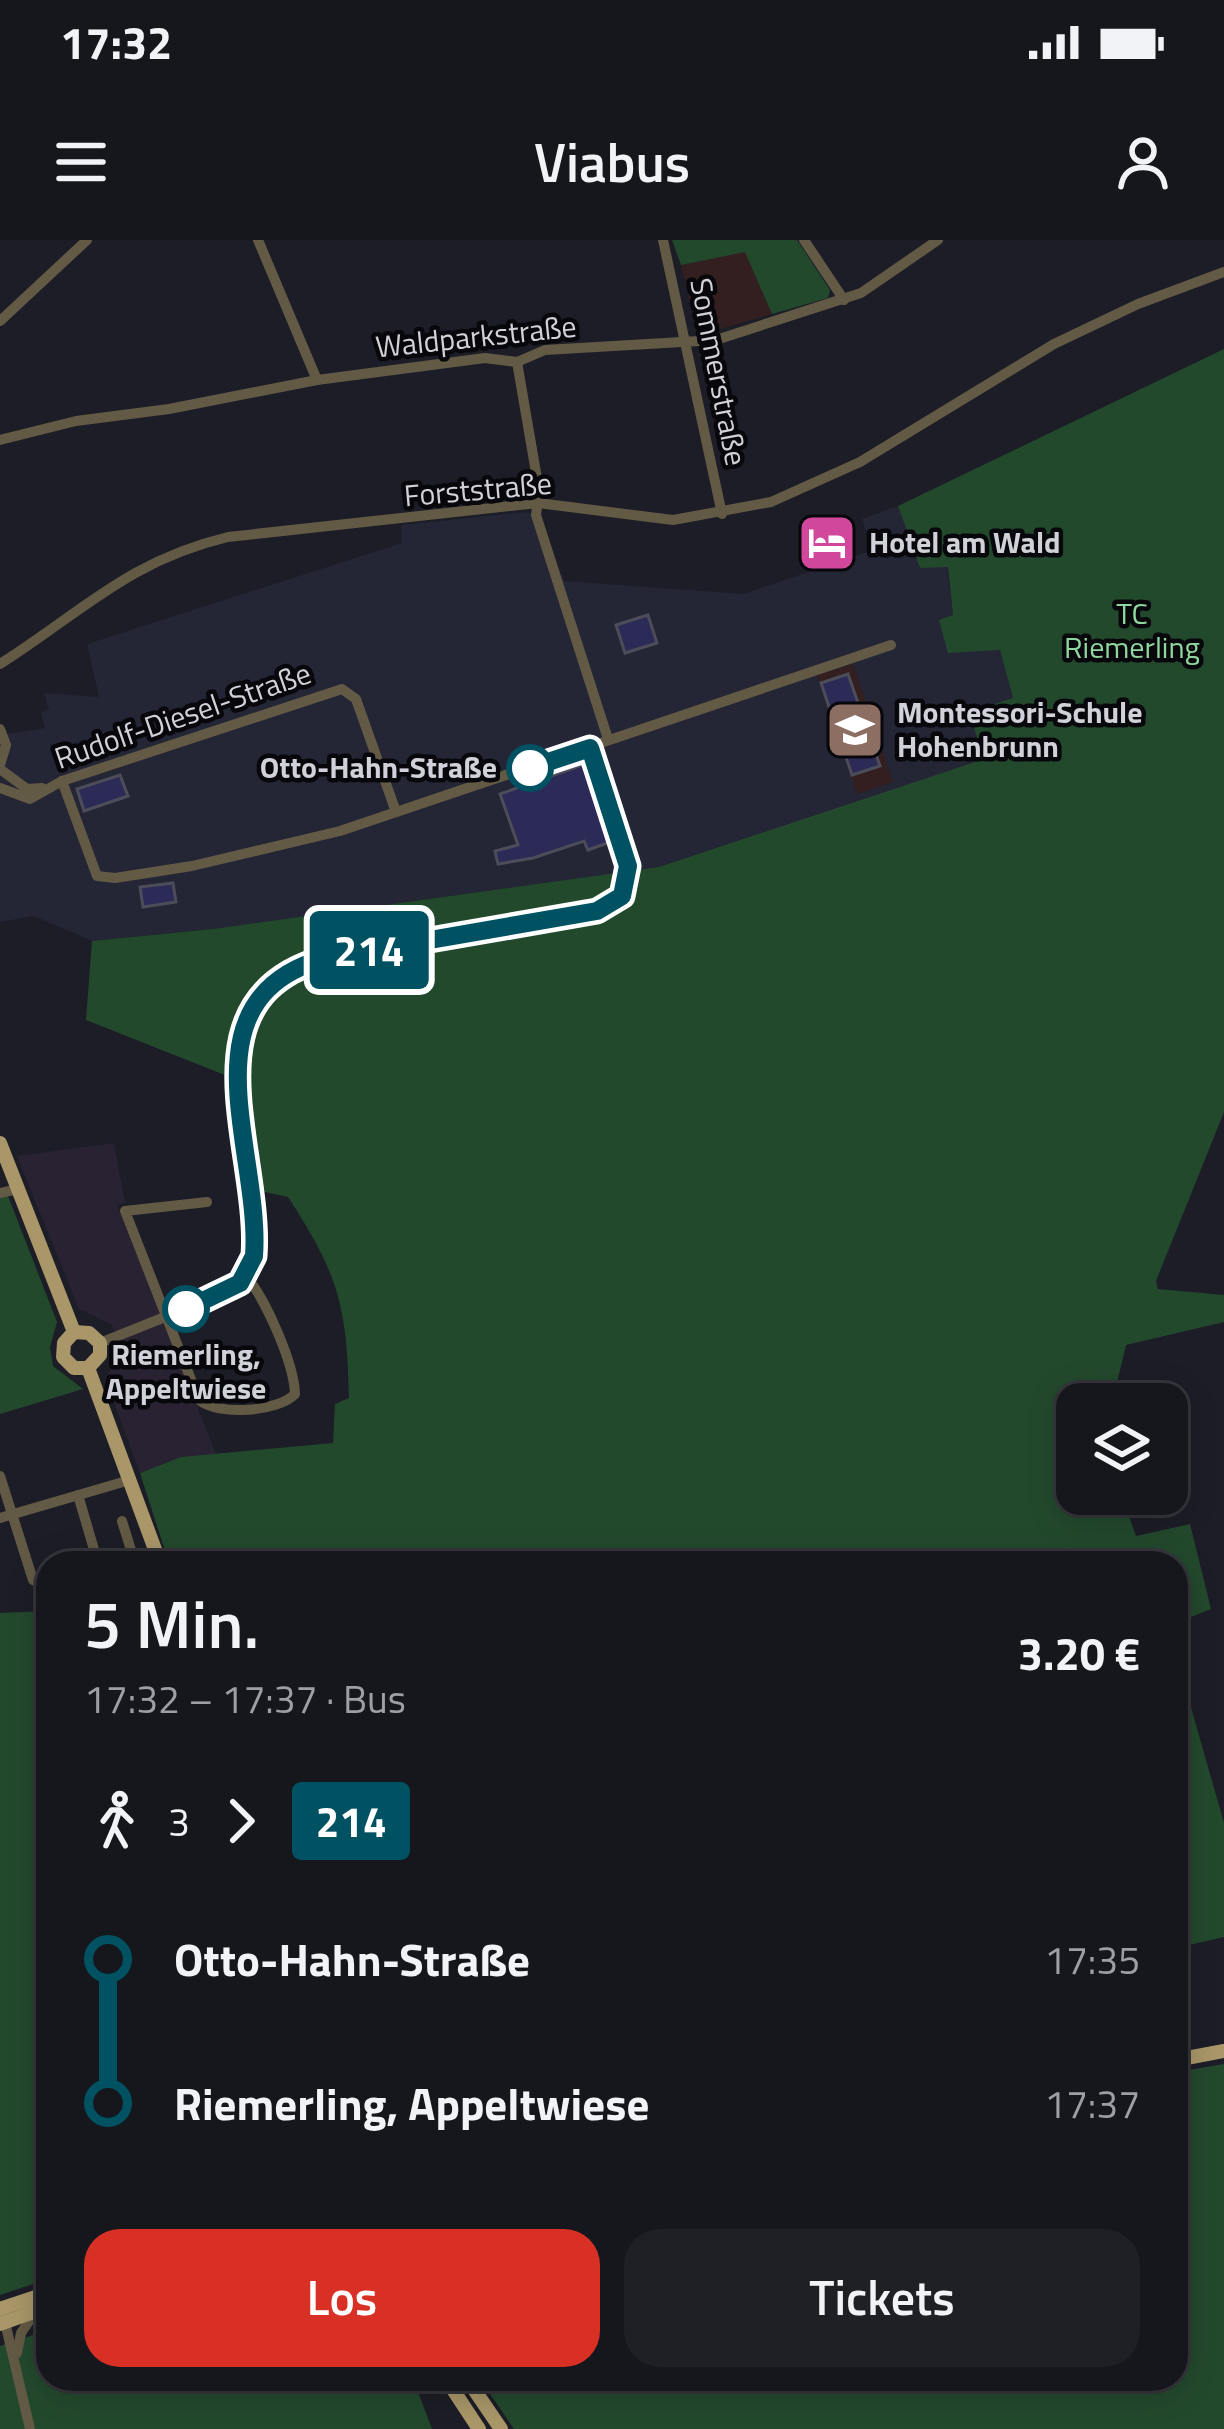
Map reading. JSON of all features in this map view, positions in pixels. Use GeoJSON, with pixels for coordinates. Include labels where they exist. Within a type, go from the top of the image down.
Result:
{"type":"FeatureCollection","features":[{"type":"Feature","properties":{"kind":"main road"},"geometry":{"type":"LineString","coordinates":[[0,1143],[74,1332]]}},
{"type":"Feature","properties":{"kind":"main road"},"geometry":{"type":"LineString","coordinates":[[74,1332],[89,1333],[100,1343],[100,1355],[88,1368],[74,1368],[63,1357],[64,1342],[74,1332]]}},
{"type":"Feature","properties":{"kind":"main road"},"geometry":{"type":"LineString","coordinates":[[88,1368],[156,1551]]}},
{"type":"Feature","properties":{"kind":"main road"},"geometry":{"type":"LineString","coordinates":[[1188,2058],[1224,2051]]}},
{"type":"Feature","properties":{"kind":"main road"},"geometry":{"type":"LineString","coordinates":[[1,2316],[36,2299]]}},
{"type":"Feature","properties":{"kind":"main road"},"geometry":{"type":"LineString","coordinates":[[1,2316],[36,2310]]}},
{"type":"Feature","properties":{"kind":"main road"},"geometry":{"type":"LineString","coordinates":[[454,2391],[479,2429]]}},
{"type":"Feature","properties":{"kind":"main road"},"geometry":{"type":"LineString","coordinates":[[474,2391],[501,2429]]}},
{"type":"Feature","properties":{"kind":"street"},"geometry":{"type":"LineString","coordinates":[[0,321],[87,240]]}},
{"type":"Feature","properties":{"kind":"street"},"geometry":{"type":"LineString","coordinates":[[258,240],[317,380]]}},
{"type":"Feature","properties":{"kind":"street","name":"Sommerstraße"},"geometry":{"type":"LineString","coordinates":[[663,240],[722,514]]}},
{"type":"Feature","properties":{"kind":"street"},"geometry":{"type":"LineString","coordinates":[[804,240],[844,300]]}},
{"type":"Feature","properties":{"kind":"street","name":"Waldparkstraße"},"geometry":{"type":"LineString","coordinates":[[0,440],[76,421],[169,410],[317,380],[485,358],[517,362],[545,350],[716,340],[844,300],[878,283],[938,240]]}},
{"type":"Feature","properties":{"kind":"street","name":"Forststraße"},"geometry":{"type":"LineString","coordinates":[[0,664],[128,573],[183,549],[234,536],[538,503],[653,520],[722,514],[824,482],[1038,352],[1138,304],[1224,272]]}},
{"type":"Feature","properties":{"kind":"street"},"geometry":{"type":"LineString","coordinates":[[517,362],[536,515],[608,740]]}},
{"type":"Feature","properties":{"kind":"street"},"geometry":{"type":"LineString","coordinates":[[62,781],[92,872],[103,878],[247,854],[396,812],[891,645]]}},
{"type":"Feature","properties":{"kind":"street","name":"Rudolf-Diesel-Straße"},"geometry":{"type":"LineString","coordinates":[[0,788],[30,799],[62,781],[342,689],[356,699],[396,812]]}},
{"type":"Feature","properties":{"kind":"street"},"geometry":{"type":"LineString","coordinates":[[0,729],[6,745],[0,767]]}},
{"type":"Feature","properties":{"kind":"street"},"geometry":{"type":"LineString","coordinates":[[100,1343],[230,1291],[246,1276],[255,1242],[236,1063],[239,1039],[256,1003],[284,974],[309,962],[597,911],[616,902],[628,884],[628,866],[590,748]]}},
{"type":"Feature","properties":{"kind":"street","name":"Rudolf-Diesel-Straße"},"geometry":{"type":"LineString","coordinates":[[0,767],[26,789],[46,788]]}},
{"type":"Feature","properties":{"kind":"street"},"geometry":{"type":"LineString","coordinates":[[0,1193],[18,1190]]}},
{"type":"Feature","properties":{"kind":"street"},"geometry":{"type":"LineString","coordinates":[[207,1202],[125,1211],[201,1404],[227,1410],[285,1403],[295,1394],[294,1378],[261,1296],[246,1276]]}},
{"type":"Feature","properties":{"kind":"street"},"geometry":{"type":"LineString","coordinates":[[0,1476],[6,1516],[36,1581]]}},
{"type":"Feature","properties":{"kind":"street"},"geometry":{"type":"LineString","coordinates":[[6,1516],[130,1480]]}},
{"type":"Feature","properties":{"kind":"street"},"geometry":{"type":"LineString","coordinates":[[78,1495],[94,1551]]}},
{"type":"Feature","properties":{"kind":"street"},"geometry":{"type":"LineString","coordinates":[[122,1521],[131,1551]]}},
{"type":"Feature","properties":{"kind":"street"},"geometry":{"type":"LineString","coordinates":[[1,2316],[31,2429]]}},
{"type":"Feature","properties":{"kind":"street"},"geometry":{"type":"LineString","coordinates":[[15,2362],[21,2333],[36,2316]]}},
{"type":"Feature","properties":{"kind":"street"},"geometry":{"type":"LineString","coordinates":[[0,2348],[15,2362]]}},
{"type":"Feature","properties":{"kind":"shaded area"},"geometry":{"type":"Polygon","coordinates":[[[745,251],[772,314],[720,329],[694,318],[681,265],[745,251]]]}},
{"type":"Feature","properties":{"kind":"shaded area"},"geometry":{"type":"Polygon","coordinates":[[[898,506],[920,568],[947,566],[953,615],[1000,649],[1013,698],[969,712],[985,759],[659,867],[213,929],[92,941],[34,916],[0,922],[0,740],[7,734],[45,728],[41,713],[49,709],[44,693],[99,697],[87,644],[402,543],[401,525],[525,512],[540,515],[564,581],[744,594],[872,550],[862,519],[898,506]]]}},
{"type":"Feature","properties":{"kind":"shaded area","name":"Montessori-Schule Hohenbrunn"},"geometry":{"type":"Polygon","coordinates":[[[853,664],[893,782],[857,794],[817,675],[853,664]]]}},
{"type":"Feature","properties":{"kind":"shaded area"},"geometry":{"type":"Polygon","coordinates":[[[114,1143],[125,1203],[117,1205],[216,1454],[181,1457],[140,1473],[106,1381],[120,1348],[112,1325],[79,1309],[17,1156],[114,1143]]]}},
{"type":"Feature","properties":{"kind":"green space"},"geometry":{"type":"Polygon","coordinates":[[[672,240],[797,240],[830,290],[828,298],[772,314],[745,252],[681,265],[672,240]]]}},
{"type":"Feature","properties":{"kind":"green space","name":"TC Riemerling"},"geometry":{"type":"Polygon","coordinates":[[[1224,349],[1224,1112],[1156,1281],[1158,1289],[1224,1295],[1224,1322],[1126,1345],[1117,1383],[1056,1383],[1056,1515],[1128,1515],[1136,1536],[1190,1524],[1211,1609],[1188,1618],[1188,1551],[165,1551],[140,1473],[181,1457],[333,1443],[335,1404],[349,1398],[346,1339],[337,1293],[305,1224],[288,1197],[252,1189],[240,1081],[86,1020],[92,941],[213,929],[659,867],[984,759],[969,712],[1013,698],[1000,650],[948,653],[939,620],[953,615],[948,567],[920,568],[898,506],[1224,349]]]}},
{"type":"Feature","properties":{"kind":"green space"},"geometry":{"type":"Polygon","coordinates":[[[8,1196],[57,1322],[50,1347],[53,1366],[83,1389],[0,1414],[0,1198],[8,1196]]]}},
{"type":"Feature","properties":{"kind":"green space"},"geometry":{"type":"Polygon","coordinates":[[[36,1612],[36,2283],[0,2295],[0,1613],[36,1612]]]}},
{"type":"Feature","properties":{"kind":"green space"},"geometry":{"type":"Polygon","coordinates":[[[1188,1697],[1224,1823],[1224,1937],[1188,1945],[1188,1697]]]}},
{"type":"Feature","properties":{"kind":"green space"},"geometry":{"type":"Polygon","coordinates":[[[1224,2064],[1224,2429],[514,2429],[488,2391],[1188,2391],[1188,2070],[1224,2064]]]}},
{"type":"Feature","properties":{"kind":"green space"},"geometry":{"type":"Polygon","coordinates":[[[36,2334],[36,2391],[418,2391],[432,2429],[0,2429],[0,2346],[36,2334]]]}},
{"type":"Feature","properties":{"kind":"building"},"geometry":{"type":"Polygon","coordinates":[[[648,615],[657,643],[625,653],[616,625],[648,615]]]}},
{"type":"Feature","properties":{"kind":"building","name":"Montessori-Schule Hohenbrunn"},"geometry":{"type":"Polygon","coordinates":[[[848,674],[880,766],[852,775],[821,683],[848,674]]]}},
{"type":"Feature","properties":{"kind":"building"},"geometry":{"type":"Polygon","coordinates":[[[585,764],[610,842],[588,850],[584,841],[498,864],[495,851],[518,845],[500,794],[585,764]]]}},
{"type":"Feature","properties":{"kind":"building"},"geometry":{"type":"Polygon","coordinates":[[[120,775],[128,796],[84,811],[77,789],[120,775]]]}},
{"type":"Feature","properties":{"kind":"building"},"geometry":{"type":"Polygon","coordinates":[[[173,883],[176,902],[143,907],[140,887],[173,883]]]}},
{"type":"Feature","properties":{"kind":"bus line","name":"214"},"geometry":{"type":"LineString","coordinates":[[186,1309],[230,1291],[246,1276],[254,1256],[236,1063],[249,1013],[272,984],[309,962],[597,911],[622,896],[628,866],[590,748],[530,768]]}},
{"type":"Feature","properties":{"kind":"place","name":"Hotel am Wald"},"geometry":{"type":"Point","coordinates":[827,543]}},
{"type":"Feature","properties":{"kind":"place","name":"Montessori-Schule Hohenbrunn"},"geometry":{"type":"Point","coordinates":[855,730]}},
{"type":"Feature","properties":{"kind":"place","name":"Otto-Hahn-Straße"},"geometry":{"type":"Point","coordinates":[530,768]}},
{"type":"Feature","properties":{"kind":"place","name":"Riemerling, Appeltwiese"},"geometry":{"type":"Point","coordinates":[186,1309]}}]}
